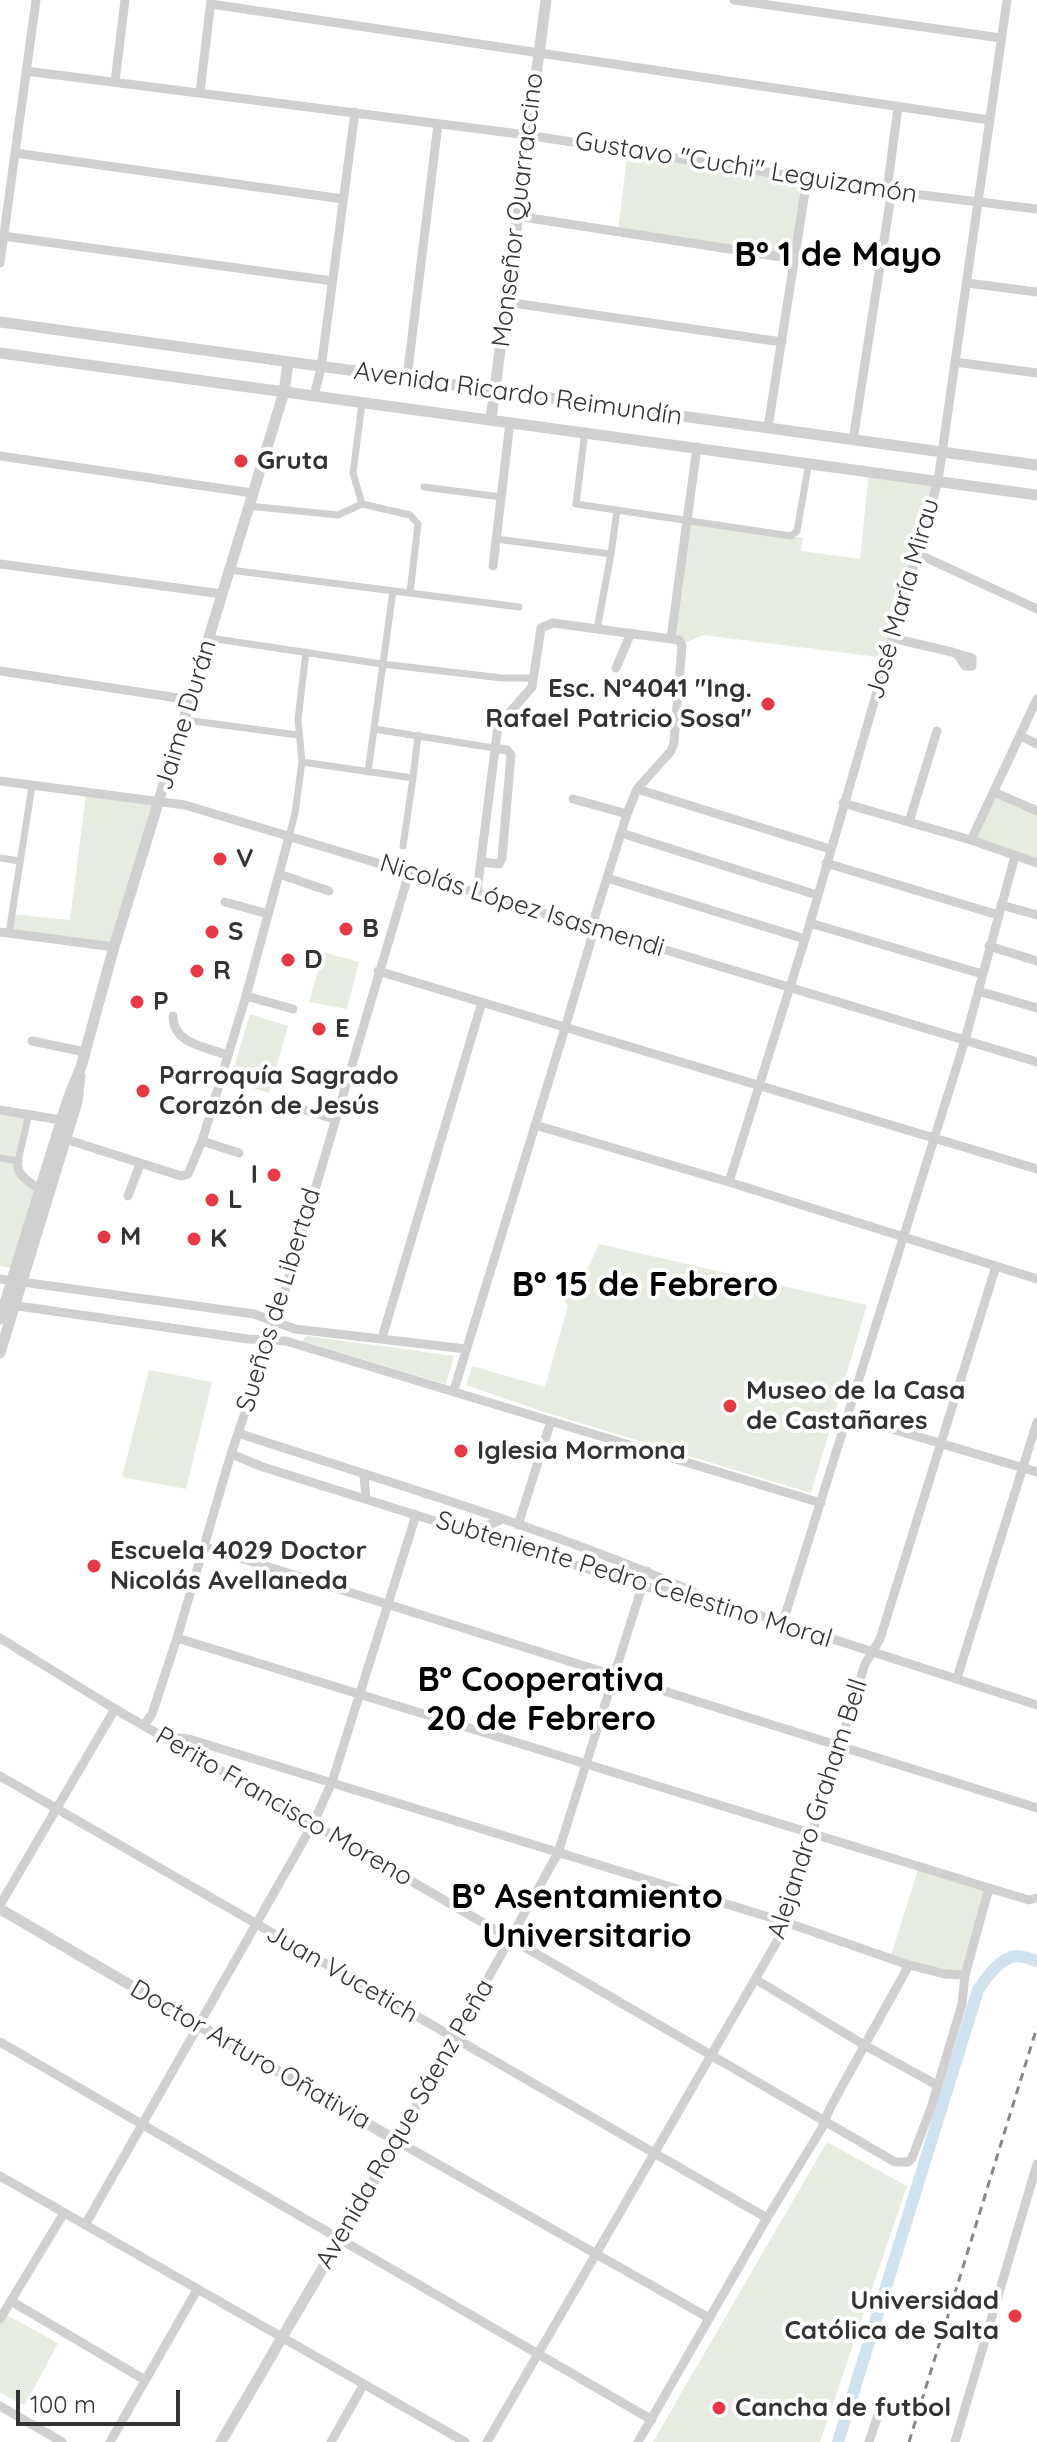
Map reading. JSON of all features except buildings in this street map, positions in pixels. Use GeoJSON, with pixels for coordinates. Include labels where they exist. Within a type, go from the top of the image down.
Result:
{"type":"FeatureCollection","features":[{"type":"Feature","properties":{"kind":"street"},"geometry":{"type":"LineString","coordinates":[[0,263],[36,0]]}},
{"type":"Feature","properties":{"kind":"street"},"geometry":{"type":"LineString","coordinates":[[115,82],[125,0]]}},
{"type":"Feature","properties":{"kind":"street","name":"Monseñor Quarraccino"},"geometry":{"type":"LineString","coordinates":[[491,419],[546,0]]}},
{"type":"Feature","properties":{"kind":"street"},"geometry":{"type":"LineString","coordinates":[[734,0],[1001,38]]}},
{"type":"Feature","properties":{"kind":"street","name":"José María Mirau"},"geometry":{"type":"LineString","coordinates":[[729,1182],[810,923],[938,481],[1007,0]]}},
{"type":"Feature","properties":{"kind":"street"},"geometry":{"type":"LineString","coordinates":[[200,92],[211,2],[989,120]]}},
{"type":"Feature","properties":{"kind":"street","name":"Gustavo \"Cuchi\" Leguizamón"},"geometry":{"type":"LineString","coordinates":[[26,71],[527,135],[889,191],[1037,209]]}},
{"type":"Feature","properties":{"kind":"street"},"geometry":{"type":"LineString","coordinates":[[853,440],[890,202],[898,107]]}},
{"type":"Feature","properties":{"kind":"street"},"geometry":{"type":"LineString","coordinates":[[314,396],[321,368],[355,112]]}},
{"type":"Feature","properties":{"kind":"street"},"geometry":{"type":"LineString","coordinates":[[407,378],[438,124]]}},
{"type":"Feature","properties":{"kind":"street"},"geometry":{"type":"LineString","coordinates":[[15,153],[343,199]]}},
{"type":"Feature","properties":{"kind":"street"},"geometry":{"type":"LineString","coordinates":[[768,427],[807,179]]}},
{"type":"Feature","properties":{"kind":"street"},"geometry":{"type":"LineString","coordinates":[[517,216],[794,259]]}},
{"type":"Feature","properties":{"kind":"street"},"geometry":{"type":"LineString","coordinates":[[3,236],[332,281]]}},
{"type":"Feature","properties":{"kind":"street"},"geometry":{"type":"LineString","coordinates":[[967,283],[1037,292]]}},
{"type":"Feature","properties":{"kind":"street"},"geometry":{"type":"LineString","coordinates":[[506,302],[782,342]]}},
{"type":"Feature","properties":{"kind":"street","name":"Avenida Ricardo Reimundín"},"geometry":{"type":"LineString","coordinates":[[0,322],[1037,465]]}},
{"type":"Feature","properties":{"kind":"street","name":"Avenida Ricardo Reimundín"},"geometry":{"type":"LineString","coordinates":[[0,353],[1037,495]]}},
{"type":"Feature","properties":{"kind":"street"},"geometry":{"type":"LineString","coordinates":[[955,362],[1037,373]]}},
{"type":"Feature","properties":{"kind":"street","name":"Jaime Durán"},"geometry":{"type":"LineString","coordinates":[[0,1319],[18,1281],[61,1138],[61,1120],[81,1067],[114,947],[284,392],[288,363]]}},
{"type":"Feature","properties":{"kind":"street"},"geometry":{"type":"LineString","coordinates":[[362,403],[353,473],[362,504]]}},
{"type":"Feature","properties":{"kind":"street"},"geometry":{"type":"LineString","coordinates":[[493,566],[510,422]]}},
{"type":"Feature","properties":{"kind":"street"},"geometry":{"type":"LineString","coordinates":[[585,431],[576,504],[791,536],[797,531],[809,462]]}},
{"type":"Feature","properties":{"kind":"street"},"geometry":{"type":"LineString","coordinates":[[671,638],[697,447]]}},
{"type":"Feature","properties":{"kind":"street"},"geometry":{"type":"LineString","coordinates":[[0,456],[252,493]]}},
{"type":"Feature","properties":{"kind":"street"},"geometry":{"type":"LineString","coordinates":[[424,487],[501,497]]}},
{"type":"Feature","properties":{"kind":"street"},"geometry":{"type":"LineString","coordinates":[[248,506],[338,515],[362,504],[410,515],[418,524],[410,593]]}},
{"type":"Feature","properties":{"kind":"street"},"geometry":{"type":"LineString","coordinates":[[597,629],[617,510]]}},
{"type":"Feature","properties":{"kind":"street"},"geometry":{"type":"LineString","coordinates":[[496,539],[611,554]]}},
{"type":"Feature","properties":{"kind":"street"},"geometry":{"type":"LineString","coordinates":[[918,554],[1037,609]]}},
{"type":"Feature","properties":{"kind":"street"},"geometry":{"type":"LineString","coordinates":[[0,564],[222,594]]}},
{"type":"Feature","properties":{"kind":"street"},"geometry":{"type":"LineString","coordinates":[[230,570],[519,607]]}},
{"type":"Feature","properties":{"kind":"street"},"geometry":{"type":"LineString","coordinates":[[368,772],[393,591]]}},
{"type":"Feature","properties":{"kind":"street"},"geometry":{"type":"LineString","coordinates":[[454,1390],[627,814],[637,789],[671,751],[674,743],[682,646],[679,640],[546,624],[539,635],[529,693],[501,720],[494,748],[477,891]]}},
{"type":"Feature","properties":{"kind":"street"},"geometry":{"type":"LineString","coordinates":[[616,668],[631,633]]}},
{"type":"Feature","properties":{"kind":"street"},"geometry":{"type":"LineString","coordinates":[[210,638],[382,664],[502,678],[533,678]]}},
{"type":"Feature","properties":{"kind":"street"},"geometry":{"type":"LineString","coordinates":[[892,638],[957,654]]}},
{"type":"Feature","properties":{"kind":"street"},"geometry":{"type":"LineString","coordinates":[[61,1138],[181,1176],[188,1174],[202,1141],[246,996],[295,813],[302,762],[298,735],[306,652]]}},
{"type":"Feature","properties":{"kind":"street"},"geometry":{"type":"LineString","coordinates":[[0,671],[191,700]]}},
{"type":"Feature","properties":{"kind":"street"},"geometry":{"type":"LineString","coordinates":[[971,840],[1037,699]]}},
{"type":"Feature","properties":{"kind":"street"},"geometry":{"type":"LineString","coordinates":[[185,720],[298,735]]}},
{"type":"Feature","properties":{"kind":"street"},"geometry":{"type":"LineString","coordinates":[[374,729],[507,750],[511,755],[502,858],[499,864],[482,862]]}},
{"type":"Feature","properties":{"kind":"street"},"geometry":{"type":"LineString","coordinates":[[909,822],[937,731]]}},
{"type":"Feature","properties":{"kind":"street"},"geometry":{"type":"LineString","coordinates":[[403,846],[418,735]]}},
{"type":"Feature","properties":{"kind":"street"},"geometry":{"type":"LineString","coordinates":[[1020,736],[1037,744]]}},
{"type":"Feature","properties":{"kind":"street"},"geometry":{"type":"LineString","coordinates":[[302,762],[413,778]]}},
{"type":"Feature","properties":{"kind":"street","name":"Nicolás López Isasmendi"},"geometry":{"type":"LineString","coordinates":[[0,781],[185,805],[1037,1062]]}},
{"type":"Feature","properties":{"kind":"street"},"geometry":{"type":"LineString","coordinates":[[32,786],[4,932],[114,947]]}},
{"type":"Feature","properties":{"kind":"street"},"geometry":{"type":"LineString","coordinates":[[637,789],[830,849]]}},
{"type":"Feature","properties":{"kind":"street"},"geometry":{"type":"LineString","coordinates":[[994,792],[1037,811]]}},
{"type":"Feature","properties":{"kind":"street"},"geometry":{"type":"LineString","coordinates":[[573,799],[627,814]]}},
{"type":"Feature","properties":{"kind":"street"},"geometry":{"type":"LineString","coordinates":[[843,803],[971,840],[1037,863]]}},
{"type":"Feature","properties":{"kind":"street"},"geometry":{"type":"LineString","coordinates":[[621,833],[817,895]]}},
{"type":"Feature","properties":{"kind":"street"},"geometry":{"type":"LineString","coordinates":[[783,1622],[965,1040],[1015,856]]}},
{"type":"Feature","properties":{"kind":"street"},"geometry":{"type":"LineString","coordinates":[[0,858],[20,861]]}},
{"type":"Feature","properties":{"kind":"street"},"geometry":{"type":"LineString","coordinates":[[826,863],[998,915]]}},
{"type":"Feature","properties":{"kind":"street","name":"Sueños de Libertad"},"geometry":{"type":"LineString","coordinates":[[144,1725],[152,1714],[177,1638],[231,1454],[276,1321],[409,873]]}},
{"type":"Feature","properties":{"kind":"street"},"geometry":{"type":"LineString","coordinates":[[279,874],[329,891]]}},
{"type":"Feature","properties":{"kind":"street"},"geometry":{"type":"LineString","coordinates":[[607,878],[805,939]]}},
{"type":"Feature","properties":{"kind":"street"},"geometry":{"type":"LineString","coordinates":[[225,902],[268,914]]}},
{"type":"Feature","properties":{"kind":"street"},"geometry":{"type":"LineString","coordinates":[[1001,905],[1037,915]]}},
{"type":"Feature","properties":{"kind":"street"},"geometry":{"type":"LineString","coordinates":[[810,923],[982,974]]}},
{"type":"Feature","properties":{"kind":"street"},"geometry":{"type":"LineString","coordinates":[[989,946],[1037,961]]}},
{"type":"Feature","properties":{"kind":"street"},"geometry":{"type":"LineString","coordinates":[[378,971],[1037,1169]]}},
{"type":"Feature","properties":{"kind":"street"},"geometry":{"type":"LineString","coordinates":[[978,991],[1037,1008]]}},
{"type":"Feature","properties":{"kind":"street"},"geometry":{"type":"LineString","coordinates":[[246,996],[293,1009]]}},
{"type":"Feature","properties":{"kind":"street"},"geometry":{"type":"LineString","coordinates":[[382,1338],[482,1002]]}},
{"type":"Feature","properties":{"kind":"street"},"geometry":{"type":"LineString","coordinates":[[173,1016],[177,1033],[184,1039],[227,1055]]}},
{"type":"Feature","properties":{"kind":"street"},"geometry":{"type":"LineString","coordinates":[[32,1041],[85,1052]]}},
{"type":"Feature","properties":{"kind":"street","name":"Jaime Durán"},"geometry":{"type":"LineString","coordinates":[[18,1281],[40,1190],[80,1090],[81,1067]]}},
{"type":"Feature","properties":{"kind":"street"},"geometry":{"type":"LineString","coordinates":[[282,1103],[334,1119]]}},
{"type":"Feature","properties":{"kind":"street"},"geometry":{"type":"LineString","coordinates":[[0,1110],[61,1120]]}},
{"type":"Feature","properties":{"kind":"street"},"geometry":{"type":"LineString","coordinates":[[29,1114],[18,1161],[20,1174],[40,1190]]}},
{"type":"Feature","properties":{"kind":"street"},"geometry":{"type":"LineString","coordinates":[[535,1125],[729,1182],[1037,1279]]}},
{"type":"Feature","properties":{"kind":"street"},"geometry":{"type":"LineString","coordinates":[[202,1141],[239,1153]]}},
{"type":"Feature","properties":{"kind":"street"},"geometry":{"type":"LineString","coordinates":[[0,1158],[18,1161]]}},
{"type":"Feature","properties":{"kind":"street"},"geometry":{"type":"LineString","coordinates":[[128,1196],[140,1164]]}},
{"type":"Feature","properties":{"kind":"street","name":"Alejandro Graham Bell"},"geometry":{"type":"LineString","coordinates":[[487,2442],[785,1922],[865,1664],[880,1639],[996,1266]]}},
{"type":"Feature","properties":{"kind":"street"},"geometry":{"type":"LineString","coordinates":[[0,1279],[254,1314],[295,1329],[466,1349]]}},
{"type":"Feature","properties":{"kind":"street"},"geometry":{"type":"LineString","coordinates":[[6,1304],[286,1341],[821,1503]]}},
{"type":"Feature","properties":{"kind":"street","name":"Jaime Durán"},"geometry":{"type":"LineString","coordinates":[[0,1353],[6,1304]]}},
{"type":"Feature","properties":{"kind":"street"},"geometry":{"type":"LineString","coordinates":[[848,1416],[1037,1472]]}},
{"type":"Feature","properties":{"kind":"street"},"geometry":{"type":"LineString","coordinates":[[518,1525],[551,1421]]}},
{"type":"Feature","properties":{"kind":"street"},"geometry":{"type":"LineString","coordinates":[[957,1678],[1037,1422]]}},
{"type":"Feature","properties":{"kind":"street"},"geometry":{"type":"LineString","coordinates":[[238,1433],[518,1525],[647,1571],[712,1600]]}},
{"type":"Feature","properties":{"kind":"street","name":"Subteniente Pedro Celestino Moral"},"geometry":{"type":"LineString","coordinates":[[231,1454],[470,1533],[642,1586],[712,1600],[1037,1705]]}},
{"type":"Feature","properties":{"kind":"street"},"geometry":{"type":"LineString","coordinates":[[364,1475],[366,1499]]}},
{"type":"Feature","properties":{"kind":"street"},"geometry":{"type":"LineString","coordinates":[[85,2225],[313,1824],[332,1782],[416,1515]]}},
{"type":"Feature","properties":{"kind":"street"},"geometry":{"type":"LineString","coordinates":[[470,1533],[501,1520]]}},
{"type":"Feature","properties":{"kind":"street"},"geometry":{"type":"LineString","coordinates":[[205,1547],[1037,1808]]}},
{"type":"Feature","properties":{"kind":"street","name":"Avenida Roque Sáenz Peña"},"geometry":{"type":"LineString","coordinates":[[221,2442],[397,2141],[558,1853],[647,1571]]}},
{"type":"Feature","properties":{"kind":"street","name":"Perito Francisco Moreno"},"geometry":{"type":"LineString","coordinates":[[0,1638],[115,1709],[895,2162],[908,2162],[916,2150],[937,2085]]}},
{"type":"Feature","properties":{"kind":"street"},"geometry":{"type":"LineString","coordinates":[[177,1638],[812,1835],[1036,1899]]}},
{"type":"Feature","properties":{"kind":"street"},"geometry":{"type":"LineString","coordinates":[[0,1907],[115,1709]]}},
{"type":"Feature","properties":{"kind":"street"},"geometry":{"type":"LineString","coordinates":[[163,1737],[189,1739],[332,1782],[785,1922],[909,1965],[945,1974],[965,1975]]}},
{"type":"Feature","properties":{"kind":"street","name":"Juan Vucetich"},"geometry":{"type":"LineString","coordinates":[[0,1776],[767,2218]]}},
{"type":"Feature","properties":{"kind":"street"},"geometry":{"type":"LineString","coordinates":[[755,1979],[937,2085],[962,2004],[965,1975],[989,1888]]}},
{"type":"Feature","properties":{"kind":"street","name":"Doctor Arturo Oñativia"},"geometry":{"type":"LineString","coordinates":[[0,1907],[397,2141],[596,2251],[709,2318]]}},
{"type":"Feature","properties":{"kind":"street"},"geometry":{"type":"LineString","coordinates":[[638,2442],[825,2121],[909,1965]]}},
{"type":"Feature","properties":{"kind":"street"},"geometry":{"type":"LineString","coordinates":[[0,2042],[652,2420]]}},
{"type":"Feature","properties":{"kind":"street"},"geometry":{"type":"LineString","coordinates":[[955,2442],[1037,2164]]}},
{"type":"Feature","properties":{"kind":"street"},"geometry":{"type":"LineString","coordinates":[[0,2176],[465,2442]]}},
{"type":"Feature","properties":{"kind":"street"},"geometry":{"type":"LineString","coordinates":[[0,2319],[64,2213]]}},
{"type":"Feature","properties":{"kind":"street"},"geometry":{"type":"LineString","coordinates":[[110,2442],[197,2290]]}},
{"type":"Feature","properties":{"kind":"street"},"geometry":{"type":"LineString","coordinates":[[11,2301],[145,2380]]}},
{"type":"Feature","properties":{"kind":"street"},"geometry":{"type":"LineString","coordinates":[[331,2442],[364,2384]]}},
{"type":"Feature","properties":{"kind":"street"},"geometry":{"type":"LineString","coordinates":[[0,2406],[62,2442]]}},
{"type":"Feature","properties":{"kind":"street"},"geometry":{"type":"LineString","coordinates":[[869,2442],[881,2406]]}},
{"type":"Feature","properties":{"kind":"shaded area"},"geometry":{"type":"Polygon","coordinates":[[[628,149],[807,179],[794,259],[618,232],[628,149]]]}},
{"type":"Feature","properties":{"kind":"shaded area"},"geometry":{"type":"Polygon","coordinates":[[[869,471],[938,481],[887,658],[703,635],[685,643],[671,638],[689,520],[803,538],[801,551],[860,559],[869,471]]]}},
{"type":"Feature","properties":{"kind":"shaded area"},"geometry":{"type":"Polygon","coordinates":[[[994,792],[1037,811],[1037,862],[971,840],[994,792]]]}},
{"type":"Feature","properties":{"kind":"shaded area"},"geometry":{"type":"Polygon","coordinates":[[[86,793],[159,802],[116,943],[9,933],[12,914],[70,920],[86,793]]]}},
{"type":"Feature","properties":{"kind":"shaded area"},"geometry":{"type":"Polygon","coordinates":[[[323,952],[359,962],[347,1009],[309,1002],[323,952]]]}},
{"type":"Feature","properties":{"kind":"shaded area"},"geometry":{"type":"Polygon","coordinates":[[[250,1014],[288,1026],[269,1093],[230,1081],[250,1014]]]}},
{"type":"Feature","properties":{"kind":"shaded area"},"geometry":{"type":"Polygon","coordinates":[[[0,1112],[27,1114],[18,1161],[20,1174],[40,1190],[12,1268],[0,1266],[0,1112]]]}},
{"type":"Feature","properties":{"kind":"shaded area"},"geometry":{"type":"Polygon","coordinates":[[[599,1244],[867,1305],[811,1493],[541,1411],[466,1385],[472,1366],[545,1387],[568,1306],[564,1301],[581,1283],[599,1244]]]}},
{"type":"Feature","properties":{"kind":"shaded area"},"geometry":{"type":"Polygon","coordinates":[[[307,1336],[454,1356],[446,1384],[302,1341],[307,1336]]]}},
{"type":"Feature","properties":{"kind":"shaded area"},"geometry":{"type":"Polygon","coordinates":[[[149,1370],[212,1382],[186,1489],[122,1477],[149,1370]]]}},
{"type":"Feature","properties":{"kind":"shaded area"},"geometry":{"type":"Polygon","coordinates":[[[919,1867],[989,1888],[965,1975],[890,1958],[919,1867]]]}},
{"type":"Feature","properties":{"kind":"shaded area"},"geometry":{"type":"Polygon","coordinates":[[[827,2142],[907,2186],[820,2442],[653,2442],[827,2142]]]}},
{"type":"Feature","properties":{"kind":"shaded area"},"geometry":{"type":"Polygon","coordinates":[[[5,2314],[58,2343],[25,2405],[0,2393],[0,2324],[5,2314]]]}},
{"type":"Feature","properties":{"kind":"waterway"},"geometry":{"type":"LineString","coordinates":[[838,2442],[978,1990],[994,1968],[1011,1957],[1037,1961]]}},
{"type":"Feature","properties":{"kind":"railway"},"geometry":{"type":"LineString","coordinates":[[909,2442],[1037,2027]]}},
{"type":"Feature","properties":{"kind":"place","name":"Gruta"},"geometry":{"type":"Point","coordinates":[241,461]}},
{"type":"Feature","properties":{"kind":"place","name":"Esc. N°4041 \"Ing. Rafael Patricio Sosa\""},"geometry":{"type":"Point","coordinates":[768,704]}},
{"type":"Feature","properties":{"kind":"place","name":"V"},"geometry":{"type":"Point","coordinates":[220,859]}},
{"type":"Feature","properties":{"kind":"place","name":"B"},"geometry":{"type":"Point","coordinates":[346,929]}},
{"type":"Feature","properties":{"kind":"place","name":"S"},"geometry":{"type":"Point","coordinates":[212,932]}},
{"type":"Feature","properties":{"kind":"place","name":"D"},"geometry":{"type":"Point","coordinates":[288,960]}},
{"type":"Feature","properties":{"kind":"place","name":"R"},"geometry":{"type":"Point","coordinates":[197,971]}},
{"type":"Feature","properties":{"kind":"place","name":"P"},"geometry":{"type":"Point","coordinates":[137,1002]}},
{"type":"Feature","properties":{"kind":"place","name":"E"},"geometry":{"type":"Point","coordinates":[319,1029]}},
{"type":"Feature","properties":{"kind":"place","name":"Parroquía Sagrado Corazón de Jesús"},"geometry":{"type":"Point","coordinates":[143,1091]}},
{"type":"Feature","properties":{"kind":"place","name":"I"},"geometry":{"type":"Point","coordinates":[274,1175]}},
{"type":"Feature","properties":{"kind":"place","name":"L"},"geometry":{"type":"Point","coordinates":[212,1200]}},
{"type":"Feature","properties":{"kind":"place","name":"M"},"geometry":{"type":"Point","coordinates":[104,1237]}},
{"type":"Feature","properties":{"kind":"place","name":"K"},"geometry":{"type":"Point","coordinates":[194,1239]}},
{"type":"Feature","properties":{"kind":"place","name":"Museo de la Casa de Castañares"},"geometry":{"type":"Point","coordinates":[730,1406]}},
{"type":"Feature","properties":{"kind":"place","name":"Iglesia Mormona"},"geometry":{"type":"Point","coordinates":[461,1451]}},
{"type":"Feature","properties":{"kind":"place","name":"Escuela 4029 Doctor Nicolás Avellaneda"},"geometry":{"type":"Point","coordinates":[94,1566]}},
{"type":"Feature","properties":{"kind":"place","name":"Universidad Católica de Salta"},"geometry":{"type":"Point","coordinates":[1015,2316]}},
{"type":"Feature","properties":{"kind":"place","name":"Cancha de futbol"},"geometry":{"type":"Point","coordinates":[719,2408]}},
{"type":"Feature","properties":{"kind":"district","name":"Bº 1 de Mayo"},"geometry":{"type":"Point","coordinates":[838,256]}},
{"type":"Feature","properties":{"kind":"district","name":"Bº 15 de Febrero"},"geometry":{"type":"Point","coordinates":[645,1286]}},
{"type":"Feature","properties":{"kind":"district","name":"Bº Cooperativa 20 de Febrero"},"geometry":{"type":"Point","coordinates":[541,1700]}},
{"type":"Feature","properties":{"kind":"district","name":"Bº Asentamiento Universitario"},"geometry":{"type":"Point","coordinates":[587,1918]}}]}
